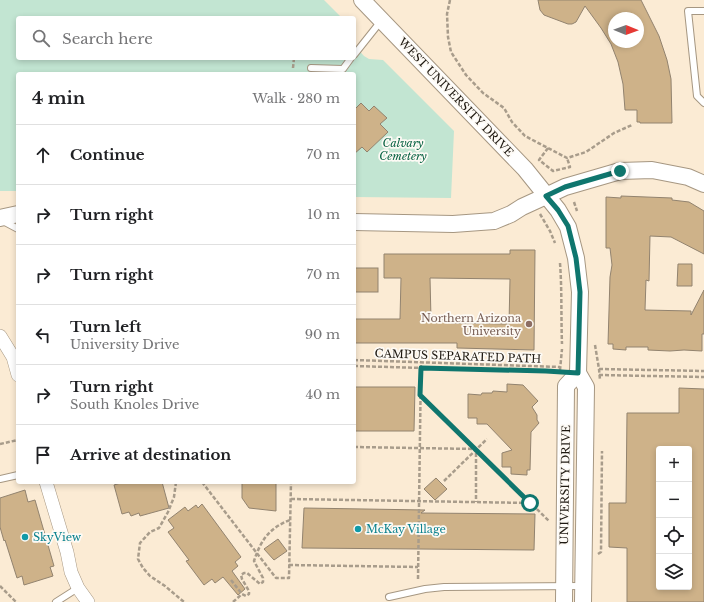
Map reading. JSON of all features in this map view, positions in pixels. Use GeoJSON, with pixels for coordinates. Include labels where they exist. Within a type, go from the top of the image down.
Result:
{"type":"FeatureCollection","features":[{"type":"Feature","properties":{"kind":"street","name":"WEST UNIVERSITY DRIVE"},"geometry":{"type":"LineString","coordinates":[[362,0],[525,169],[546,196]]}},
{"type":"Feature","properties":{"kind":"street"},"geometry":{"type":"LineString","coordinates":[[356,222],[453,224],[494,221],[565,187],[620,171],[652,170],[688,177],[704,184]]}},
{"type":"Feature","properties":{"kind":"street","name":"UNIVERSITY DRIVE"},"geometry":{"type":"LineString","coordinates":[[546,196],[558,210],[568,226],[576,258],[580,292],[578,373],[586,387],[583,594]]}},
{"type":"Feature","properties":{"kind":"street"},"geometry":{"type":"LineString","coordinates":[[0,219],[16,215]]}},
{"type":"Feature","properties":{"kind":"street"},"geometry":{"type":"LineString","coordinates":[[0,336],[11,349],[16,368]]}},
{"type":"Feature","properties":{"kind":"street","name":"UNIVERSITY DRIVE"},"geometry":{"type":"LineString","coordinates":[[564,594],[566,386],[578,373]]}},
{"type":"Feature","properties":{"kind":"street"},"geometry":{"type":"LineString","coordinates":[[47,484],[67,552],[71,572],[78,588],[88,602]]}},
{"type":"Feature","properties":{"kind":"lane"},"geometry":{"type":"LineString","coordinates":[[704,11],[688,11],[697,96],[704,102]]}},
{"type":"Feature","properties":{"kind":"lane"},"geometry":{"type":"LineString","coordinates":[[356,52],[382,20]]}},
{"type":"Feature","properties":{"kind":"lane"},"geometry":{"type":"LineString","coordinates":[[311,68],[343,69],[350,60]]}},
{"type":"Feature","properties":{"kind":"lane"},"geometry":{"type":"LineString","coordinates":[[0,219],[16,228]]}},
{"type":"Feature","properties":{"kind":"lane"},"geometry":{"type":"LineString","coordinates":[[0,479],[16,475]]}},
{"type":"Feature","properties":{"kind":"lane"},"geometry":{"type":"LineString","coordinates":[[389,597],[425,589],[444,587],[583,594]]}},
{"type":"Feature","properties":{"kind":"lane"},"geometry":{"type":"LineString","coordinates":[[56,602],[78,588]]}},
{"type":"Feature","properties":{"kind":"path"},"geometry":{"type":"LineString","coordinates":[[450,0],[447,14],[448,37],[451,52],[466,75],[483,93],[504,108],[512,122],[525,136],[568,158],[586,152],[614,133],[632,125]]}},
{"type":"Feature","properties":{"kind":"path"},"geometry":{"type":"LineString","coordinates":[[293,68],[294,60]]}},
{"type":"Feature","properties":{"kind":"path"},"geometry":{"type":"LineString","coordinates":[[548,148],[539,160],[552,171],[570,167],[568,158]]}},
{"type":"Feature","properties":{"kind":"path"},"geometry":{"type":"LineString","coordinates":[[543,218],[556,245]]}},
{"type":"Feature","properties":{"kind":"path","name":"CAMPUS SEPARATED PATH"},"geometry":{"type":"LineString","coordinates":[[356,360],[560,367],[562,348],[562,285],[560,259]]}},
{"type":"Feature","properties":{"kind":"path"},"geometry":{"type":"LineString","coordinates":[[418,579],[421,362]]}},
{"type":"Feature","properties":{"kind":"path"},"geometry":{"type":"LineString","coordinates":[[356,366],[546,371],[600,375],[704,377]]}},
{"type":"Feature","properties":{"kind":"path"},"geometry":{"type":"LineString","coordinates":[[599,369],[704,371]]}},
{"type":"Feature","properties":{"kind":"path"},"geometry":{"type":"LineString","coordinates":[[420,395],[549,521]]}},
{"type":"Feature","properties":{"kind":"path"},"geometry":{"type":"LineString","coordinates":[[444,481],[487,439]]}},
{"type":"Feature","properties":{"kind":"path"},"geometry":{"type":"LineString","coordinates":[[0,444],[16,440]]}},
{"type":"Feature","properties":{"kind":"path"},"geometry":{"type":"LineString","coordinates":[[356,447],[476,449]]}},
{"type":"Feature","properties":{"kind":"path"},"geometry":{"type":"LineString","coordinates":[[476,449],[476,502]]}},
{"type":"Feature","properties":{"kind":"path"},"geometry":{"type":"LineString","coordinates":[[176,484],[174,497],[159,528],[150,532],[140,542],[138,559],[150,576],[166,586],[184,602]]}},
{"type":"Feature","properties":{"kind":"path"},"geometry":{"type":"LineString","coordinates":[[204,484],[276,578],[289,578],[291,484]]}},
{"type":"Feature","properties":{"kind":"path"},"geometry":{"type":"LineString","coordinates":[[291,499],[530,503]]}},
{"type":"Feature","properties":{"kind":"path"},"geometry":{"type":"LineString","coordinates":[[231,580],[242,594],[246,596],[250,591],[241,575],[247,573],[260,584],[263,582],[263,578],[254,561],[261,543],[266,536],[284,522],[290,520]]}},
{"type":"Feature","properties":{"kind":"path"},"geometry":{"type":"LineString","coordinates":[[289,565],[418,567]]}},
{"type":"Feature","properties":{"kind":"path"},"geometry":{"type":"LineString","coordinates":[[0,586],[16,602]]}},
{"type":"Feature","properties":{"kind":"path"},"geometry":{"type":"LineString","coordinates":[[232,602],[242,594]]}},
{"type":"Feature","properties":{"kind":"green space","name":"Calvary Cemetery"},"geometry":{"type":"Polygon","coordinates":[[[0,0],[324,0],[340,16],[16,16],[16,60],[356,60],[356,47],[369,59],[383,60],[454,131],[451,198],[356,197],[356,72],[16,72],[16,191],[0,191],[0,0]]]}},
{"type":"Feature","properties":{"kind":"building"},"geometry":{"type":"Polygon","coordinates":[[[538,0],[641,0],[659,36],[667,60],[671,79],[672,123],[640,123],[637,122],[637,110],[625,110],[623,84],[618,62],[613,48],[644,48],[644,12],[608,12],[608,39],[585,6],[576,22],[572,24],[568,24],[544,15],[540,10],[538,0]]]}},
{"type":"Feature","properties":{"kind":"building"},"geometry":{"type":"Polygon","coordinates":[[[361,103],[369,111],[374,106],[387,118],[380,124],[388,132],[367,152],[362,147],[356,152],[356,108],[361,103]]]}},
{"type":"Feature","properties":{"kind":"building"},"geometry":{"type":"Polygon","coordinates":[[[621,196],[672,198],[672,200],[689,202],[704,211],[704,254],[671,237],[650,236],[649,281],[646,280],[645,310],[691,311],[691,315],[704,290],[704,334],[702,334],[702,351],[648,350],[648,347],[626,347],[626,350],[613,349],[613,344],[608,344],[610,277],[612,265],[610,248],[606,248],[606,197],[621,198],[621,196]]]}},
{"type":"Feature","properties":{"kind":"building"},"geometry":{"type":"Polygon","coordinates":[[[510,250],[535,250],[534,350],[457,348],[457,343],[356,343],[356,319],[400,319],[401,278],[384,278],[384,254],[510,254],[510,250]],[[430,278],[431,319],[451,319],[451,323],[509,324],[510,279],[430,278]]]}},
{"type":"Feature","properties":{"kind":"building"},"geometry":{"type":"Polygon","coordinates":[[[678,264],[692,264],[692,286],[677,286],[678,264]]]}},
{"type":"Feature","properties":{"kind":"building"},"geometry":{"type":"Polygon","coordinates":[[[356,268],[378,268],[378,292],[356,292],[356,268]]]}},
{"type":"Feature","properties":{"kind":"building"},"geometry":{"type":"Polygon","coordinates":[[[507,384],[523,385],[538,401],[532,407],[537,415],[537,420],[539,423],[531,432],[530,470],[527,470],[527,475],[511,474],[511,467],[502,467],[502,453],[512,450],[487,424],[477,424],[477,418],[468,418],[468,394],[481,395],[482,393],[492,393],[493,391],[507,392],[507,384]]]}},
{"type":"Feature","properties":{"kind":"building"},"geometry":{"type":"Polygon","coordinates":[[[356,387],[415,387],[414,431],[356,431],[356,387]]]}},
{"type":"Feature","properties":{"kind":"building"},"geometry":{"type":"Polygon","coordinates":[[[679,388],[704,389],[704,602],[627,602],[627,548],[609,547],[609,503],[626,503],[627,413],[679,413],[679,388]]]}},
{"type":"Feature","properties":{"kind":"building"},"geometry":{"type":"Polygon","coordinates":[[[436,478],[447,489],[435,500],[424,489],[436,478]]]}},
{"type":"Feature","properties":{"kind":"building"},"geometry":{"type":"Polygon","coordinates":[[[163,484],[169,508],[140,516],[139,513],[131,516],[129,512],[122,514],[114,485],[163,484]]]}},
{"type":"Feature","properties":{"kind":"building"},"geometry":{"type":"Polygon","coordinates":[[[242,484],[276,484],[276,511],[249,508],[242,498],[242,484]]]}},
{"type":"Feature","properties":{"kind":"building","name":"SkyView"},"geometry":{"type":"Polygon","coordinates":[[[25,490],[28,502],[35,500],[54,566],[50,567],[53,576],[24,585],[22,576],[17,578],[0,527],[0,498],[25,490]]]}},
{"type":"Feature","properties":{"kind":"building"},"geometry":{"type":"Polygon","coordinates":[[[202,504],[241,557],[235,562],[238,566],[232,571],[245,589],[238,595],[223,577],[215,583],[212,579],[204,585],[186,561],[189,560],[168,532],[174,528],[168,520],[185,507],[188,511],[196,505],[198,508],[202,504]]]}},
{"type":"Feature","properties":{"kind":"building"},"geometry":{"type":"Polygon","coordinates":[[[304,508],[425,510],[421,513],[535,514],[534,550],[302,548],[304,508]]]}},
{"type":"Feature","properties":{"kind":"building"},"geometry":{"type":"Polygon","coordinates":[[[278,539],[287,551],[274,560],[264,549],[278,539]]]}},
{"type":"Feature","properties":{"kind":"place","name":"Northern Arizona University"},"geometry":{"type":"Point","coordinates":[529,324]}},
{"type":"Feature","properties":{"kind":"place","name":"McKay Village"},"geometry":{"type":"Point","coordinates":[358,529]}},
{"type":"Feature","properties":{"kind":"place","name":"SkyView"},"geometry":{"type":"Point","coordinates":[25,537]}},
{"type":"Feature","properties":{"kind":"route"},"geometry":{"type":"LineString","coordinates":[[530,503],[420,395],[421,368],[578,373],[580,292],[576,258],[568,226],[558,210],[546,196],[565,187],[620,171]]}}]}
